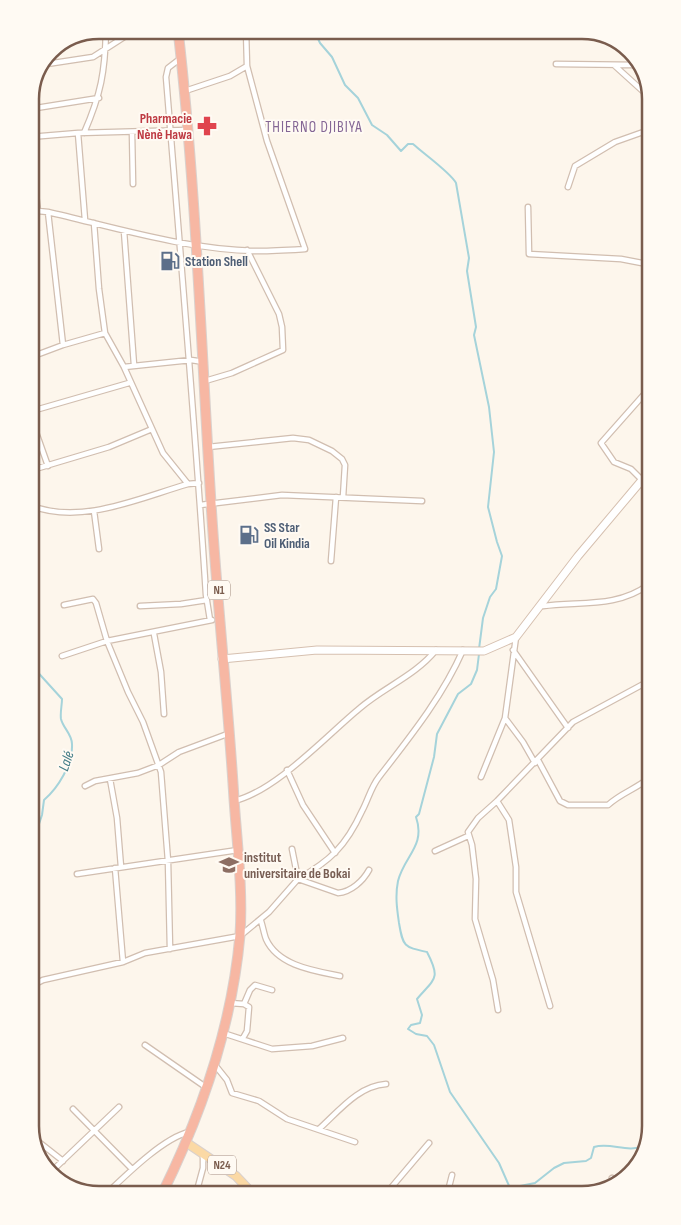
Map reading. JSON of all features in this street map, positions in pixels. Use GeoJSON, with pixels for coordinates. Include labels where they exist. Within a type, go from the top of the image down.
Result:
{"type":"FeatureCollection","features":[{"type":"Feature","properties":{"kind":"highway","name":"N1"},"geometry":{"type":"LineString","coordinates":[[166,1186],[187,1143],[207,1088],[230,1003],[240,936],[238,850],[230,733],[222,660],[196,244],[179,39]]}},
{"type":"Feature","properties":{"kind":"main road","name":"N24"},"geometry":{"type":"LineString","coordinates":[[187,1143],[236,1176],[245,1186]]}},
{"type":"Feature","properties":{"kind":"street"},"geometry":{"type":"LineString","coordinates":[[84,133],[99,98],[105,70],[106,39]]}},
{"type":"Feature","properties":{"kind":"street"},"geometry":{"type":"LineString","coordinates":[[50,63],[93,57],[120,39]]}},
{"type":"Feature","properties":{"kind":"street"},"geometry":{"type":"LineString","coordinates":[[39,211],[178,242],[247,250],[305,249],[267,142],[247,66],[246,39]]}},
{"type":"Feature","properties":{"kind":"street"},"geometry":{"type":"LineString","coordinates":[[182,58],[168,68],[166,76],[178,242],[191,360],[206,597],[210,620]]}},
{"type":"Feature","properties":{"kind":"street"},"geometry":{"type":"LineString","coordinates":[[556,64],[631,65]]}},
{"type":"Feature","properties":{"kind":"street"},"geometry":{"type":"LineString","coordinates":[[614,65],[641,90]]}},
{"type":"Feature","properties":{"kind":"street"},"geometry":{"type":"LineString","coordinates":[[185,91],[230,76],[247,66]]}},
{"type":"Feature","properties":{"kind":"street"},"geometry":{"type":"LineString","coordinates":[[39,108],[99,98]]}},
{"type":"Feature","properties":{"kind":"street"},"geometry":{"type":"LineString","coordinates":[[39,136],[78,133],[188,130]]}},
{"type":"Feature","properties":{"kind":"street"},"geometry":{"type":"LineString","coordinates":[[132,132],[132,184]]}},
{"type":"Feature","properties":{"kind":"street"},"geometry":{"type":"LineString","coordinates":[[568,187],[575,166],[615,142],[642,132]]}},
{"type":"Feature","properties":{"kind":"street"},"geometry":{"type":"LineString","coordinates":[[78,133],[85,220]]}},
{"type":"Feature","properties":{"kind":"street"},"geometry":{"type":"LineString","coordinates":[[528,207],[529,254],[621,259],[642,263]]}},
{"type":"Feature","properties":{"kind":"street"},"geometry":{"type":"LineString","coordinates":[[48,212],[63,345]]}},
{"type":"Feature","properties":{"kind":"street"},"geometry":{"type":"LineString","coordinates":[[94,222],[99,288],[105,333],[124,367],[163,453],[188,484]]}},
{"type":"Feature","properties":{"kind":"street"},"geometry":{"type":"LineString","coordinates":[[124,231],[134,365]]}},
{"type":"Feature","properties":{"kind":"street"},"geometry":{"type":"LineString","coordinates":[[205,381],[232,373],[282,350],[282,327],[279,314],[247,250]]}},
{"type":"Feature","properties":{"kind":"street"},"geometry":{"type":"LineString","coordinates":[[39,354],[105,333]]}},
{"type":"Feature","properties":{"kind":"street"},"geometry":{"type":"LineString","coordinates":[[124,367],[191,360],[204,362]]}},
{"type":"Feature","properties":{"kind":"street"},"geometry":{"type":"LineString","coordinates":[[39,409],[130,383]]}},
{"type":"Feature","properties":{"kind":"street"},"geometry":{"type":"LineString","coordinates":[[642,397],[601,443],[614,462],[631,469],[642,477]]}},
{"type":"Feature","properties":{"kind":"street"},"geometry":{"type":"LineString","coordinates":[[39,468],[109,447],[152,430]]}},
{"type":"Feature","properties":{"kind":"street"},"geometry":{"type":"LineString","coordinates":[[208,448],[293,438],[309,440],[332,451],[342,459],[345,465],[344,497]]}},
{"type":"Feature","properties":{"kind":"street"},"geometry":{"type":"LineString","coordinates":[[39,441],[48,466]]}},
{"type":"Feature","properties":{"kind":"street"},"geometry":{"type":"LineString","coordinates":[[222,660],[316,650],[480,651],[516,637],[543,606],[578,556],[642,482]]}},
{"type":"Feature","properties":{"kind":"street"},"geometry":{"type":"LineString","coordinates":[[39,508],[53,512],[94,511],[188,484],[199,483]]}},
{"type":"Feature","properties":{"kind":"street"},"geometry":{"type":"LineString","coordinates":[[200,506],[282,495],[422,501]]}},
{"type":"Feature","properties":{"kind":"street"},"geometry":{"type":"LineString","coordinates":[[331,561],[336,497]]}},
{"type":"Feature","properties":{"kind":"street"},"geometry":{"type":"LineString","coordinates":[[94,511],[99,549]]}},
{"type":"Feature","properties":{"kind":"street"},"geometry":{"type":"LineString","coordinates":[[543,606],[610,601],[630,597],[642,589]]}},
{"type":"Feature","properties":{"kind":"street"},"geometry":{"type":"LineString","coordinates":[[140,606],[181,604],[219,593]]}},
{"type":"Feature","properties":{"kind":"street"},"geometry":{"type":"LineString","coordinates":[[64,605],[93,599],[96,603],[107,642],[143,722],[159,765],[168,860],[170,949]]}},
{"type":"Feature","properties":{"kind":"street"},"geometry":{"type":"LineString","coordinates":[[62,656],[107,642],[154,634],[210,620],[221,621]]}},
{"type":"Feature","properties":{"kind":"street"},"geometry":{"type":"LineString","coordinates":[[154,634],[161,672],[164,714]]}},
{"type":"Feature","properties":{"kind":"street"},"geometry":{"type":"LineString","coordinates":[[480,777],[504,718],[516,637]]}},
{"type":"Feature","properties":{"kind":"street"},"geometry":{"type":"LineString","coordinates":[[234,801],[258,793],[333,734],[360,708],[389,689],[436,650]]}},
{"type":"Feature","properties":{"kind":"street"},"geometry":{"type":"LineString","coordinates":[[39,982],[123,962],[145,953],[240,936],[260,921],[298,880],[324,864],[343,845],[361,814],[377,778],[402,748],[447,684],[463,650]]}},
{"type":"Feature","properties":{"kind":"street"},"geometry":{"type":"LineString","coordinates":[[513,650],[568,728]]}},
{"type":"Feature","properties":{"kind":"street"},"geometry":{"type":"LineString","coordinates":[[435,852],[468,836],[478,818],[498,801],[573,722],[642,685]]}},
{"type":"Feature","properties":{"kind":"street"},"geometry":{"type":"LineString","coordinates":[[504,718],[523,742],[560,801],[568,805],[608,805],[618,796],[642,784]]}},
{"type":"Feature","properties":{"kind":"street"},"geometry":{"type":"LineString","coordinates":[[84,786],[138,773],[159,765],[179,752],[230,733]]}},
{"type":"Feature","properties":{"kind":"street"},"geometry":{"type":"LineString","coordinates":[[287,770],[303,805],[335,853]]}},
{"type":"Feature","properties":{"kind":"street"},"geometry":{"type":"LineString","coordinates":[[110,779],[117,818],[123,962]]}},
{"type":"Feature","properties":{"kind":"street"},"geometry":{"type":"LineString","coordinates":[[498,801],[509,820],[516,867],[516,892],[550,1006]]}},
{"type":"Feature","properties":{"kind":"street"},"geometry":{"type":"LineString","coordinates":[[468,836],[472,845],[476,879],[475,919],[493,980],[498,1010]]}},
{"type":"Feature","properties":{"kind":"street"},"geometry":{"type":"LineString","coordinates":[[292,849],[298,880]]}},
{"type":"Feature","properties":{"kind":"street"},"geometry":{"type":"LineString","coordinates":[[77,874],[238,850]]}},
{"type":"Feature","properties":{"kind":"street"},"geometry":{"type":"LineString","coordinates":[[298,880],[338,893],[344,893],[364,879],[369,870]]}},
{"type":"Feature","properties":{"kind":"street"},"geometry":{"type":"LineString","coordinates":[[260,921],[267,940],[279,956],[307,970],[340,976]]}},
{"type":"Feature","properties":{"kind":"street"},"geometry":{"type":"LineString","coordinates":[[244,1004],[250,990],[256,985],[272,990]]}},
{"type":"Feature","properties":{"kind":"street"},"geometry":{"type":"LineString","coordinates":[[230,1003],[244,1004],[249,1007],[247,1031],[244,1038]]}},
{"type":"Feature","properties":{"kind":"street"},"geometry":{"type":"LineString","coordinates":[[223,1034],[244,1038],[272,1049],[312,1046],[343,1038]]}},
{"type":"Feature","properties":{"kind":"street"},"geometry":{"type":"LineString","coordinates":[[145,1045],[207,1088]]}},
{"type":"Feature","properties":{"kind":"street"},"geometry":{"type":"LineString","coordinates":[[214,1064],[227,1080],[232,1093],[259,1101],[287,1119],[355,1142]]}},
{"type":"Feature","properties":{"kind":"street"},"geometry":{"type":"LineString","coordinates":[[319,1130],[360,1092],[375,1085],[386,1084]]}},
{"type":"Feature","properties":{"kind":"street"},"geometry":{"type":"LineString","coordinates":[[55,1168],[119,1107]]}},
{"type":"Feature","properties":{"kind":"street"},"geometry":{"type":"LineString","coordinates":[[73,1109],[132,1169]]}},
{"type":"Feature","properties":{"kind":"street"},"geometry":{"type":"LineString","coordinates":[[114,1186],[132,1169],[179,1134],[192,1131]]}},
{"type":"Feature","properties":{"kind":"street"},"geometry":{"type":"LineString","coordinates":[[392,1186],[429,1143]]}},
{"type":"Feature","properties":{"kind":"street"},"geometry":{"type":"LineString","coordinates":[[42,1145],[63,1161]]}},
{"type":"Feature","properties":{"kind":"street"},"geometry":{"type":"LineString","coordinates":[[198,1186],[203,1168],[203,1153]]}},
{"type":"Feature","properties":{"kind":"street"},"geometry":{"type":"LineString","coordinates":[[449,1186],[452,1175]]}},
{"type":"Feature","properties":{"kind":"waterway"},"geometry":{"type":"LineString","coordinates":[[318,39],[332,57],[345,85],[358,98],[372,125],[387,135],[401,151],[408,144],[413,144],[443,169],[456,183],[469,258],[467,271],[476,327],[474,335],[489,407],[494,452],[488,507],[502,556],[496,589],[490,597],[483,618],[479,649]]}},
{"type":"Feature","properties":{"kind":"waterway"},"geometry":{"type":"LineString","coordinates":[[479,654],[477,670],[471,684],[458,694],[437,734],[434,757],[419,814],[416,817],[418,836],[398,881],[397,902],[399,923],[406,945],[413,949],[427,952],[435,973],[432,982],[417,999],[422,1015],[420,1023],[411,1025],[408,1029],[416,1034],[427,1036],[434,1045],[450,1092],[499,1163],[509,1186]]}},
{"type":"Feature","properties":{"kind":"waterway","name":"Lalé"},"geometry":{"type":"LineString","coordinates":[[39,674],[62,699],[61,719],[71,737],[72,744],[70,760],[64,775],[44,800],[39,824]]}},
{"type":"Feature","properties":{"kind":"waterway"},"geometry":{"type":"LineString","coordinates":[[520,1186],[535,1183],[554,1168],[564,1163],[586,1161],[591,1158],[594,1147],[638,1148]]}},
{"type":"Feature","properties":{"kind":"place","name":"Pharmacie Nènè Hawa"},"geometry":{"type":"Point","coordinates":[207,126]}},
{"type":"Feature","properties":{"kind":"place","name":"Station Shell"},"geometry":{"type":"Point","coordinates":[170,261]}},
{"type":"Feature","properties":{"kind":"place","name":"SS Star Oil Kindia"},"geometry":{"type":"Point","coordinates":[249,535]}},
{"type":"Feature","properties":{"kind":"place","name":"institut universitaire de Bokai"},"geometry":{"type":"Point","coordinates":[229,865]}},
{"type":"Feature","properties":{"kind":"district","name":"THIERNO DJIBIYA"},"geometry":{"type":"Point","coordinates":[314,127]}}]}
